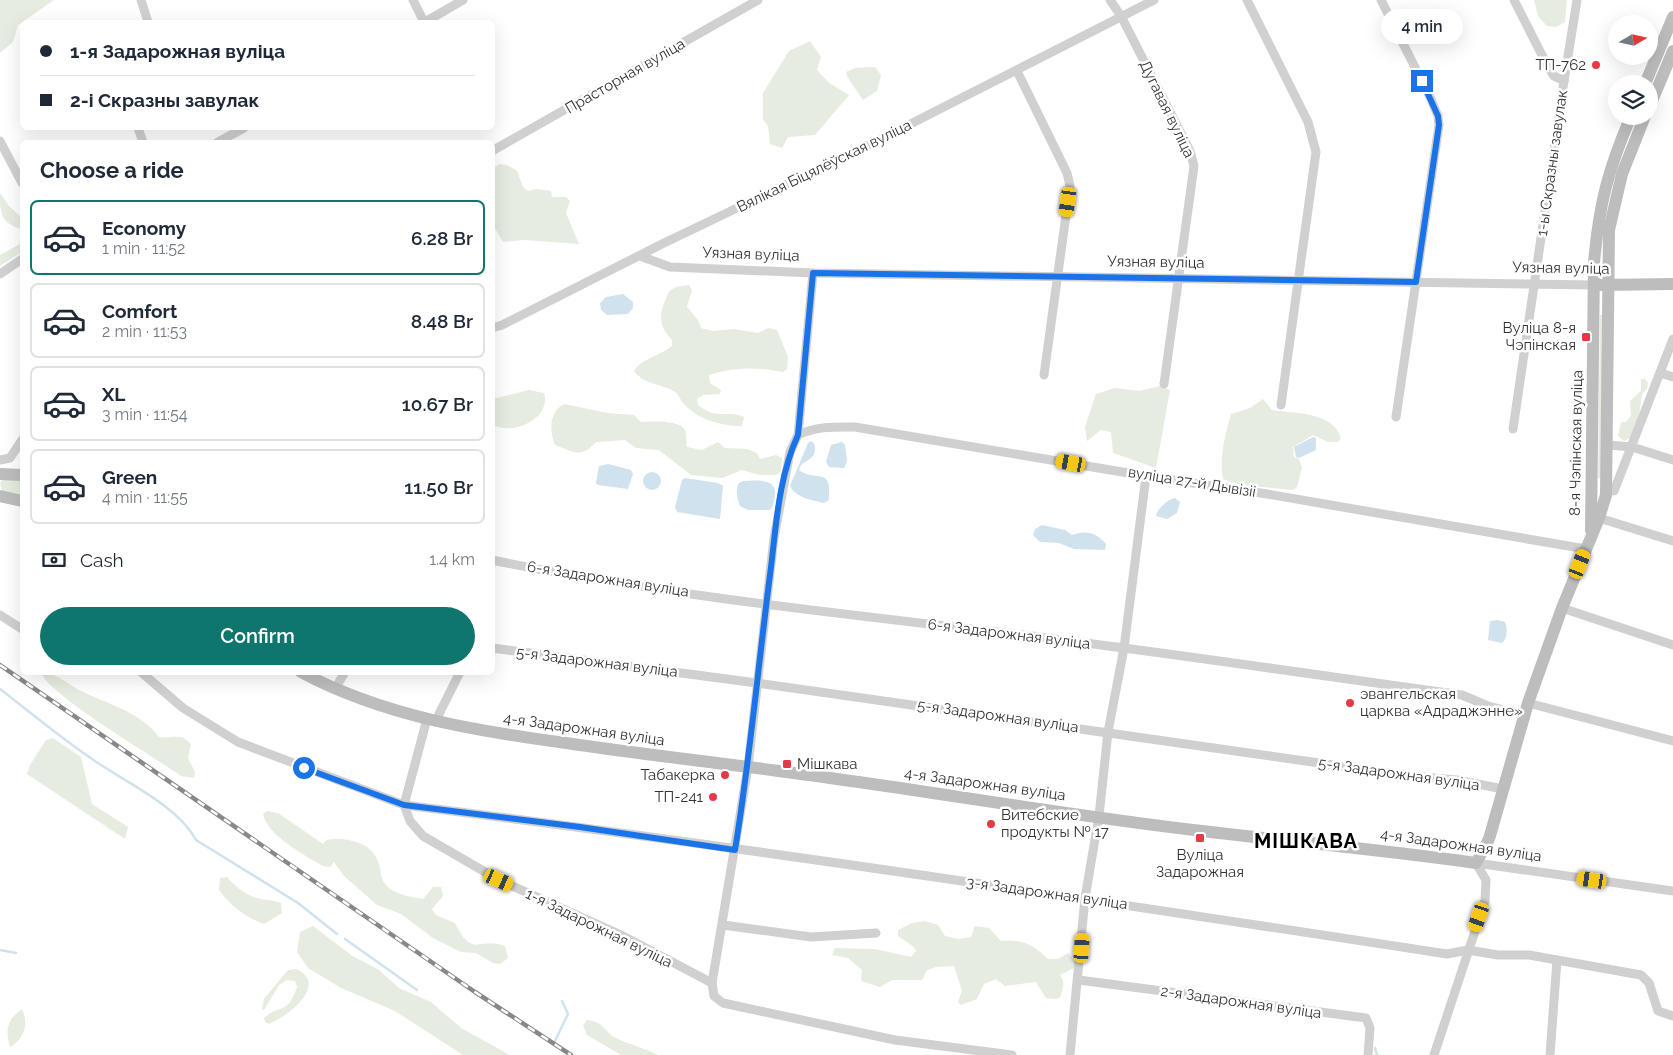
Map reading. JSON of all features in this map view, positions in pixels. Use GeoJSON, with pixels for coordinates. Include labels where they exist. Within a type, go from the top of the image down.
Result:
{"type":"FeatureCollection","features":[{"type":"Feature","properties":{"kind":"main road"},"geometry":{"type":"LineString","coordinates":[[1649,75],[1673,17]]}},
{"type":"Feature","properties":{"kind":"main road"},"geometry":{"type":"LineString","coordinates":[[1658,87],[1673,51]]}},
{"type":"Feature","properties":{"kind":"main road","name":"8-я Чэпінская вуліца"},"geometry":{"type":"LineString","coordinates":[[1591,537],[1594,263],[1601,199],[1609,168],[1627,125]]}},
{"type":"Feature","properties":{"kind":"main road","name":"8-я Чэпінская вуліца"},"geometry":{"type":"LineString","coordinates":[[1476,863],[1489,840],[1526,709],[1562,608],[1610,493],[1608,445],[1609,230],[1622,174],[1641,125]]}},
{"type":"Feature","properties":{"kind":"main road","name":"Уязная вуліца"},"geometry":{"type":"LineString","coordinates":[[1595,285],[1673,284]]}},
{"type":"Feature","properties":{"kind":"main road"},"geometry":{"type":"LineString","coordinates":[[2,499],[20,501]]}},
{"type":"Feature","properties":{"kind":"main road","name":"4-я Задарожная вуліца"},"geometry":{"type":"LineString","coordinates":[[307,675],[335,689],[376,704],[431,720],[488,733],[748,767],[1201,831],[1389,850],[1476,863]]}},
{"type":"Feature","properties":{"kind":"street"},"geometry":{"type":"LineString","coordinates":[[141,0],[147,20]]}},
{"type":"Feature","properties":{"kind":"street"},"geometry":{"type":"LineString","coordinates":[[413,0],[423,20]]}},
{"type":"Feature","properties":{"kind":"street"},"geometry":{"type":"LineString","coordinates":[[428,20],[463,0]]}},
{"type":"Feature","properties":{"kind":"street","name":"Прасторная вуліца"},"geometry":{"type":"LineString","coordinates":[[495,149],[758,0]]}},
{"type":"Feature","properties":{"kind":"street","name":"Дугавая вуліца"},"geometry":{"type":"LineString","coordinates":[[1110,0],[1121,16],[1190,152],[1194,166],[1180,279],[1164,384]]}},
{"type":"Feature","properties":{"kind":"street","name":"Вялікая Біцялёўская вуліца"},"geometry":{"type":"LineString","coordinates":[[495,327],[1017,71],[1154,0]]}},
{"type":"Feature","properties":{"kind":"street"},"geometry":{"type":"LineString","coordinates":[[1247,0],[1313,135],[1316,152],[1281,405]]}},
{"type":"Feature","properties":{"kind":"street"},"geometry":{"type":"LineString","coordinates":[[1381,0],[1430,97],[1438,116],[1439,125],[1396,417]]}},
{"type":"Feature","properties":{"kind":"street","name":"1-ы Скразны завулак"},"geometry":{"type":"LineString","coordinates":[[1513,429],[1564,81],[1554,76],[1548,67],[1514,0]]}},
{"type":"Feature","properties":{"kind":"street"},"geometry":{"type":"LineString","coordinates":[[1564,81],[1577,0]]}},
{"type":"Feature","properties":{"kind":"street"},"geometry":{"type":"LineString","coordinates":[[1017,71],[1067,173],[1070,186],[1044,374]]}},
{"type":"Feature","properties":{"kind":"street"},"geometry":{"type":"LineString","coordinates":[[222,140],[240,130]]}},
{"type":"Feature","properties":{"kind":"street"},"geometry":{"type":"LineString","coordinates":[[0,140],[20,178]]}},
{"type":"Feature","properties":{"kind":"street"},"geometry":{"type":"LineString","coordinates":[[664,243],[660,254],[662,260],[670,267]]}},
{"type":"Feature","properties":{"kind":"street","name":"Уязная вуліца"},"geometry":{"type":"LineString","coordinates":[[640,256],[670,267],[813,273],[1595,285]]}},
{"type":"Feature","properties":{"kind":"street"},"geometry":{"type":"LineString","coordinates":[[0,274],[20,260]]}},
{"type":"Feature","properties":{"kind":"street"},"geometry":{"type":"LineString","coordinates":[[813,273],[798,435],[790,452],[774,538],[748,767],[712,983],[714,996],[723,1003],[895,1040],[1012,1055]]}},
{"type":"Feature","properties":{"kind":"street","name":"8-я Чэпінская вуліца"},"geometry":{"type":"LineString","coordinates":[[1610,493],[1632,447],[1673,339]]}},
{"type":"Feature","properties":{"kind":"street"},"geometry":{"type":"LineString","coordinates":[[1660,373],[1673,376]]}},
{"type":"Feature","properties":{"kind":"street","name":"вуліца 27-й Дывізіі"},"geometry":{"type":"LineString","coordinates":[[798,435],[810,429],[827,427],[855,428],[1261,493],[1586,549]]}},
{"type":"Feature","properties":{"kind":"street"},"geometry":{"type":"LineString","coordinates":[[0,460],[10,458],[20,443]]}},
{"type":"Feature","properties":{"kind":"street"},"geometry":{"type":"LineString","coordinates":[[1608,445],[1632,447],[1673,460]]}},
{"type":"Feature","properties":{"kind":"street"},"geometry":{"type":"LineString","coordinates":[[10,458],[13,466],[11,473]]}},
{"type":"Feature","properties":{"kind":"street"},"geometry":{"type":"LineString","coordinates":[[1070,1055],[1086,898],[1108,732],[1124,648],[1146,476]]}},
{"type":"Feature","properties":{"kind":"street"},"geometry":{"type":"LineString","coordinates":[[1599,518],[1673,542]]}},
{"type":"Feature","properties":{"kind":"street","name":"6-я Задарожная вуліца"},"geometry":{"type":"LineString","coordinates":[[495,561],[606,580],[766,604],[1124,648],[1462,695],[1488,706],[1526,709]]}},
{"type":"Feature","properties":{"kind":"street"},"geometry":{"type":"LineString","coordinates":[[1562,608],[1673,644]]}},
{"type":"Feature","properties":{"kind":"street"},"geometry":{"type":"LineString","coordinates":[[0,615],[20,627]]}},
{"type":"Feature","properties":{"kind":"street","name":"5-я Задарожная вуліца"},"geometry":{"type":"LineString","coordinates":[[495,648],[1457,780],[1503,789]]}},
{"type":"Feature","properties":{"kind":"street"},"geometry":{"type":"LineString","coordinates":[[144,675],[183,708],[238,742],[404,805],[431,720],[458,675]]}},
{"type":"Feature","properties":{"kind":"street"},"geometry":{"type":"LineString","coordinates":[[335,689],[342,675]]}},
{"type":"Feature","properties":{"kind":"street"},"geometry":{"type":"LineString","coordinates":[[1526,709],[1673,741]]}},
{"type":"Feature","properties":{"kind":"street","name":"3-я Задарожная вуліца"},"geometry":{"type":"LineString","coordinates":[[404,805],[580,827],[1086,898],[1447,954],[1468,950],[1498,955],[1529,955],[1641,975],[1649,983],[1658,1011],[1669,1015]]}},
{"type":"Feature","properties":{"kind":"street","name":"1-я Задарожная вуліца"},"geometry":{"type":"LineString","coordinates":[[404,805],[410,821],[423,836],[431,841],[499,880],[621,935],[712,983]]}},
{"type":"Feature","properties":{"kind":"street"},"geometry":{"type":"LineString","coordinates":[[1434,1055],[1485,901],[1486,880],[1476,863]]}},
{"type":"Feature","properties":{"kind":"street","name":"4-я Задарожная вуліца"},"geometry":{"type":"LineString","coordinates":[[1476,863],[1673,890]]}},
{"type":"Feature","properties":{"kind":"street"},"geometry":{"type":"LineString","coordinates":[[723,925],[811,937],[876,933]]}},
{"type":"Feature","properties":{"kind":"street"},"geometry":{"type":"LineString","coordinates":[[1550,1055],[1556,960]]}},
{"type":"Feature","properties":{"kind":"street","name":"2-я Задарожная вуліца"},"geometry":{"type":"LineString","coordinates":[[1079,980],[1366,1018],[1370,1028],[1368,1055]]}},
{"type":"Feature","properties":{"kind":"shaded area"},"geometry":{"type":"Polygon","coordinates":[[[0,0],[54,0],[25,20],[20,20],[13,42],[0,53],[0,0]]]}},
{"type":"Feature","properties":{"kind":"shaded area"},"geometry":{"type":"Polygon","coordinates":[[[1534,0],[1567,0],[1565,22],[1556,27],[1547,26],[1538,16],[1534,0]]]}},
{"type":"Feature","properties":{"kind":"shaded area"},"geometry":{"type":"Polygon","coordinates":[[[810,41],[821,57],[817,70],[829,83],[849,95],[815,135],[788,137],[782,148],[770,144],[768,126],[763,119],[763,93],[789,51],[810,41]]]}},
{"type":"Feature","properties":{"kind":"shaded area"},"geometry":{"type":"Polygon","coordinates":[[[875,67],[881,75],[877,91],[863,100],[846,72],[855,68],[875,67]]]}},
{"type":"Feature","properties":{"kind":"shaded area"},"geometry":{"type":"Polygon","coordinates":[[[499,164],[507,165],[517,171],[523,187],[528,191],[537,189],[551,191],[552,197],[566,197],[570,201],[566,213],[579,244],[524,240],[503,242],[495,228],[495,167],[499,164]]]}},
{"type":"Feature","properties":{"kind":"shaded area"},"geometry":{"type":"Polygon","coordinates":[[[0,193],[9,206],[20,216],[20,229],[14,227],[5,220],[0,206],[0,193]]]}},
{"type":"Feature","properties":{"kind":"shaded area"},"geometry":{"type":"Polygon","coordinates":[[[20,244],[20,253],[0,266],[0,255],[20,244]]]}},
{"type":"Feature","properties":{"kind":"shaded area"},"geometry":{"type":"Polygon","coordinates":[[[689,285],[692,290],[687,307],[698,320],[701,328],[713,331],[734,329],[758,333],[768,328],[777,330],[788,357],[787,369],[783,372],[746,369],[728,370],[709,375],[710,383],[721,390],[720,394],[703,395],[697,399],[698,405],[705,410],[717,414],[732,414],[744,417],[742,426],[726,425],[703,418],[690,410],[676,393],[643,379],[634,371],[646,360],[672,346],[672,340],[661,322],[661,312],[672,289],[689,285]]]}},
{"type":"Feature","properties":{"kind":"shaded area"},"geometry":{"type":"Polygon","coordinates":[[[1600,315],[1604,315],[1602,478],[1598,478],[1600,315]]]}},
{"type":"Feature","properties":{"kind":"shaded area"},"geometry":{"type":"Polygon","coordinates":[[[1641,379],[1645,379],[1648,383],[1647,389],[1642,394],[1639,417],[1630,438],[1624,441],[1618,436],[1621,422],[1626,422],[1631,416],[1630,401],[1641,391],[1641,379]]]}},
{"type":"Feature","properties":{"kind":"shaded area"},"geometry":{"type":"Polygon","coordinates":[[[1160,386],[1170,390],[1156,468],[1113,453],[1111,432],[1101,430],[1087,441],[1085,427],[1096,394],[1115,388],[1139,391],[1160,386]]]}},
{"type":"Feature","properties":{"kind":"shaded area"},"geometry":{"type":"Polygon","coordinates":[[[529,390],[544,393],[545,402],[542,411],[536,418],[519,427],[509,428],[495,425],[495,398],[529,390]]]}},
{"type":"Feature","properties":{"kind":"shaded area"},"geometry":{"type":"Polygon","coordinates":[[[1263,399],[1272,410],[1302,413],[1321,418],[1336,429],[1341,438],[1338,442],[1328,442],[1313,435],[1293,447],[1294,457],[1299,459],[1302,468],[1297,487],[1293,490],[1241,485],[1223,479],[1222,455],[1231,414],[1250,408],[1263,399]]]}},
{"type":"Feature","properties":{"kind":"shaded area"},"geometry":{"type":"Polygon","coordinates":[[[565,404],[607,413],[634,415],[641,422],[652,421],[678,424],[685,430],[687,447],[702,450],[718,442],[725,448],[747,449],[757,453],[760,459],[776,455],[782,458],[781,471],[776,475],[759,475],[742,470],[722,478],[691,475],[659,450],[636,448],[625,440],[596,442],[586,451],[572,452],[555,445],[552,434],[553,416],[565,404]]]}},
{"type":"Feature","properties":{"kind":"shaded area"},"geometry":{"type":"Polygon","coordinates":[[[4,479],[20,481],[20,496],[2,492],[0,483],[4,479]]]}},
{"type":"Feature","properties":{"kind":"shaded area"},"geometry":{"type":"Polygon","coordinates":[[[42,675],[56,676],[79,690],[132,714],[151,728],[159,737],[181,737],[188,741],[191,745],[188,758],[195,772],[194,778],[181,776],[83,711],[49,684],[42,675]]]}},
{"type":"Feature","properties":{"kind":"shaded area"},"geometry":{"type":"Polygon","coordinates":[[[53,738],[81,757],[92,804],[128,827],[125,839],[27,774],[30,765],[46,740],[53,738]]]}},
{"type":"Feature","properties":{"kind":"shaded area"},"geometry":{"type":"Polygon","coordinates":[[[267,811],[278,813],[323,844],[326,840],[340,839],[362,844],[377,859],[386,885],[397,892],[423,899],[433,887],[441,887],[443,896],[432,909],[436,915],[455,923],[461,934],[472,944],[488,943],[505,946],[508,958],[500,964],[493,963],[476,953],[461,952],[433,938],[401,914],[377,905],[344,876],[334,862],[330,867],[323,866],[287,844],[266,822],[263,814],[267,811]]]}},
{"type":"Feature","properties":{"kind":"shaded area"},"geometry":{"type":"Polygon","coordinates":[[[227,877],[237,887],[253,897],[281,903],[282,913],[264,924],[245,915],[233,906],[219,890],[220,878],[227,877]]]}},
{"type":"Feature","properties":{"kind":"shaded area"},"geometry":{"type":"Polygon","coordinates":[[[925,921],[938,925],[945,936],[958,939],[971,937],[975,926],[989,928],[1001,941],[1015,941],[1027,944],[1048,959],[1058,959],[1068,953],[1076,962],[1074,968],[1060,975],[1063,986],[1060,997],[1056,999],[1046,998],[1036,982],[1005,986],[996,979],[984,984],[977,999],[961,1005],[958,1002],[962,991],[954,966],[936,967],[927,970],[922,980],[892,980],[880,987],[861,981],[862,970],[848,958],[832,955],[835,948],[875,949],[911,957],[916,951],[914,947],[898,936],[898,930],[912,923],[925,921]]]}},
{"type":"Feature","properties":{"kind":"shaded area"},"geometry":{"type":"Polygon","coordinates":[[[313,926],[351,955],[379,970],[399,988],[431,1002],[461,1028],[510,1055],[463,1055],[395,1011],[341,988],[308,968],[297,952],[300,932],[313,926]]]}},
{"type":"Feature","properties":{"kind":"shaded area"},"geometry":{"type":"Polygon","coordinates":[[[296,969],[305,975],[309,983],[302,1000],[286,1015],[269,1024],[265,1022],[264,1018],[287,1006],[290,1002],[297,987],[295,981],[287,980],[279,985],[264,1010],[262,1009],[264,999],[288,970],[296,969]]]}},
{"type":"Feature","properties":{"kind":"shaded area"},"geometry":{"type":"Polygon","coordinates":[[[22,1009],[25,1020],[24,1031],[19,1040],[10,1047],[8,1025],[13,1017],[22,1009]]]}},
{"type":"Feature","properties":{"kind":"shaded area"},"geometry":{"type":"Polygon","coordinates":[[[587,1020],[598,1023],[616,1038],[658,1055],[621,1055],[587,1035],[583,1025],[587,1020]]]}},
{"type":"Feature","properties":{"kind":"water"},"geometry":{"type":"Polygon","coordinates":[[[623,294],[633,302],[633,308],[628,314],[607,315],[601,310],[600,303],[606,297],[623,294]]]}},
{"type":"Feature","properties":{"kind":"water"},"geometry":{"type":"Polygon","coordinates":[[[1313,437],[1316,438],[1316,450],[1299,458],[1296,457],[1294,447],[1313,437]]]}},
{"type":"Feature","properties":{"kind":"water"},"geometry":{"type":"Polygon","coordinates":[[[811,441],[814,443],[814,454],[801,465],[799,470],[806,474],[826,479],[829,489],[829,500],[824,503],[800,496],[790,486],[808,443],[811,441]]]}},
{"type":"Feature","properties":{"kind":"water"},"geometry":{"type":"Polygon","coordinates":[[[842,442],[845,445],[847,461],[844,468],[829,467],[826,462],[831,445],[842,442]]]}},
{"type":"Feature","properties":{"kind":"water"},"geometry":{"type":"Polygon","coordinates":[[[608,464],[631,470],[633,474],[628,489],[598,485],[596,483],[599,466],[608,464]]]}},
{"type":"Feature","properties":{"kind":"water"},"geometry":{"type":"Polygon","coordinates":[[[648,472],[656,472],[661,477],[659,488],[648,490],[643,485],[643,477],[648,472]]]}},
{"type":"Feature","properties":{"kind":"water"},"geometry":{"type":"Polygon","coordinates":[[[685,478],[718,483],[723,486],[720,519],[677,512],[675,507],[682,480],[685,478]]]}},
{"type":"Feature","properties":{"kind":"water"},"geometry":{"type":"Polygon","coordinates":[[[743,481],[764,481],[773,485],[775,495],[770,510],[748,510],[740,506],[737,489],[739,483],[743,481]]]}},
{"type":"Feature","properties":{"kind":"water"},"geometry":{"type":"Polygon","coordinates":[[[1175,498],[1180,502],[1177,513],[1167,519],[1156,516],[1163,505],[1175,498]]]}},
{"type":"Feature","properties":{"kind":"water"},"geometry":{"type":"Polygon","coordinates":[[[1042,525],[1065,530],[1072,535],[1090,533],[1106,544],[1105,550],[1074,549],[1059,543],[1040,542],[1033,535],[1035,529],[1042,525]]]}},
{"type":"Feature","properties":{"kind":"water"},"geometry":{"type":"Polygon","coordinates":[[[1498,620],[1505,622],[1506,627],[1506,636],[1502,643],[1488,640],[1490,621],[1498,620]]]}},
{"type":"Feature","properties":{"kind":"waterway"},"geometry":{"type":"LineString","coordinates":[[0,689],[83,753],[165,806],[188,828],[196,840],[298,903],[337,934]]}},
{"type":"Feature","properties":{"kind":"waterway"},"geometry":{"type":"LineString","coordinates":[[345,939],[417,990]]}},
{"type":"Feature","properties":{"kind":"waterway"},"geometry":{"type":"LineString","coordinates":[[0,950],[16,953]]}},
{"type":"Feature","properties":{"kind":"waterway"},"geometry":{"type":"LineString","coordinates":[[555,1041],[568,1014],[562,1001]]}},
{"type":"Feature","properties":{"kind":"waterway"},"geometry":{"type":"LineString","coordinates":[[1375,1048],[1377,1055]]}},
{"type":"Feature","properties":{"kind":"railway"},"geometry":{"type":"LineString","coordinates":[[0,665],[475,992],[571,1055]]}},
{"type":"Feature","properties":{"kind":"place","name":"ТП-762"},"geometry":{"type":"Point","coordinates":[1596,65]}},
{"type":"Feature","properties":{"kind":"place","name":"Вуліца 8-я Чэпінская"},"geometry":{"type":"Point","coordinates":[1586,337]}},
{"type":"Feature","properties":{"kind":"place","name":"эвангельская царква «Адраджэнне»"},"geometry":{"type":"Point","coordinates":[1350,703]}},
{"type":"Feature","properties":{"kind":"place","name":"Мішкава"},"geometry":{"type":"Point","coordinates":[787,764]}},
{"type":"Feature","properties":{"kind":"place","name":"Табакерка"},"geometry":{"type":"Point","coordinates":[725,775]}},
{"type":"Feature","properties":{"kind":"place","name":"ТП-241"},"geometry":{"type":"Point","coordinates":[713,797]}},
{"type":"Feature","properties":{"kind":"place","name":"Витебские продукты № 17"},"geometry":{"type":"Point","coordinates":[991,824]}},
{"type":"Feature","properties":{"kind":"place","name":"Вуліца Задарожная"},"geometry":{"type":"Point","coordinates":[1200,838]}},
{"type":"Feature","properties":{"kind":"district","name":"МІШКАВА"},"geometry":{"type":"Point","coordinates":[1306,841]}},
{"type":"Feature","properties":{"kind":"route"},"geometry":{"type":"LineString","coordinates":[[304,768],[404,805],[580,827],[735,850],[748,767],[774,538],[790,452],[798,435],[813,273],[1416,282],[1439,125],[1438,116],[1422,81]]}}]}
